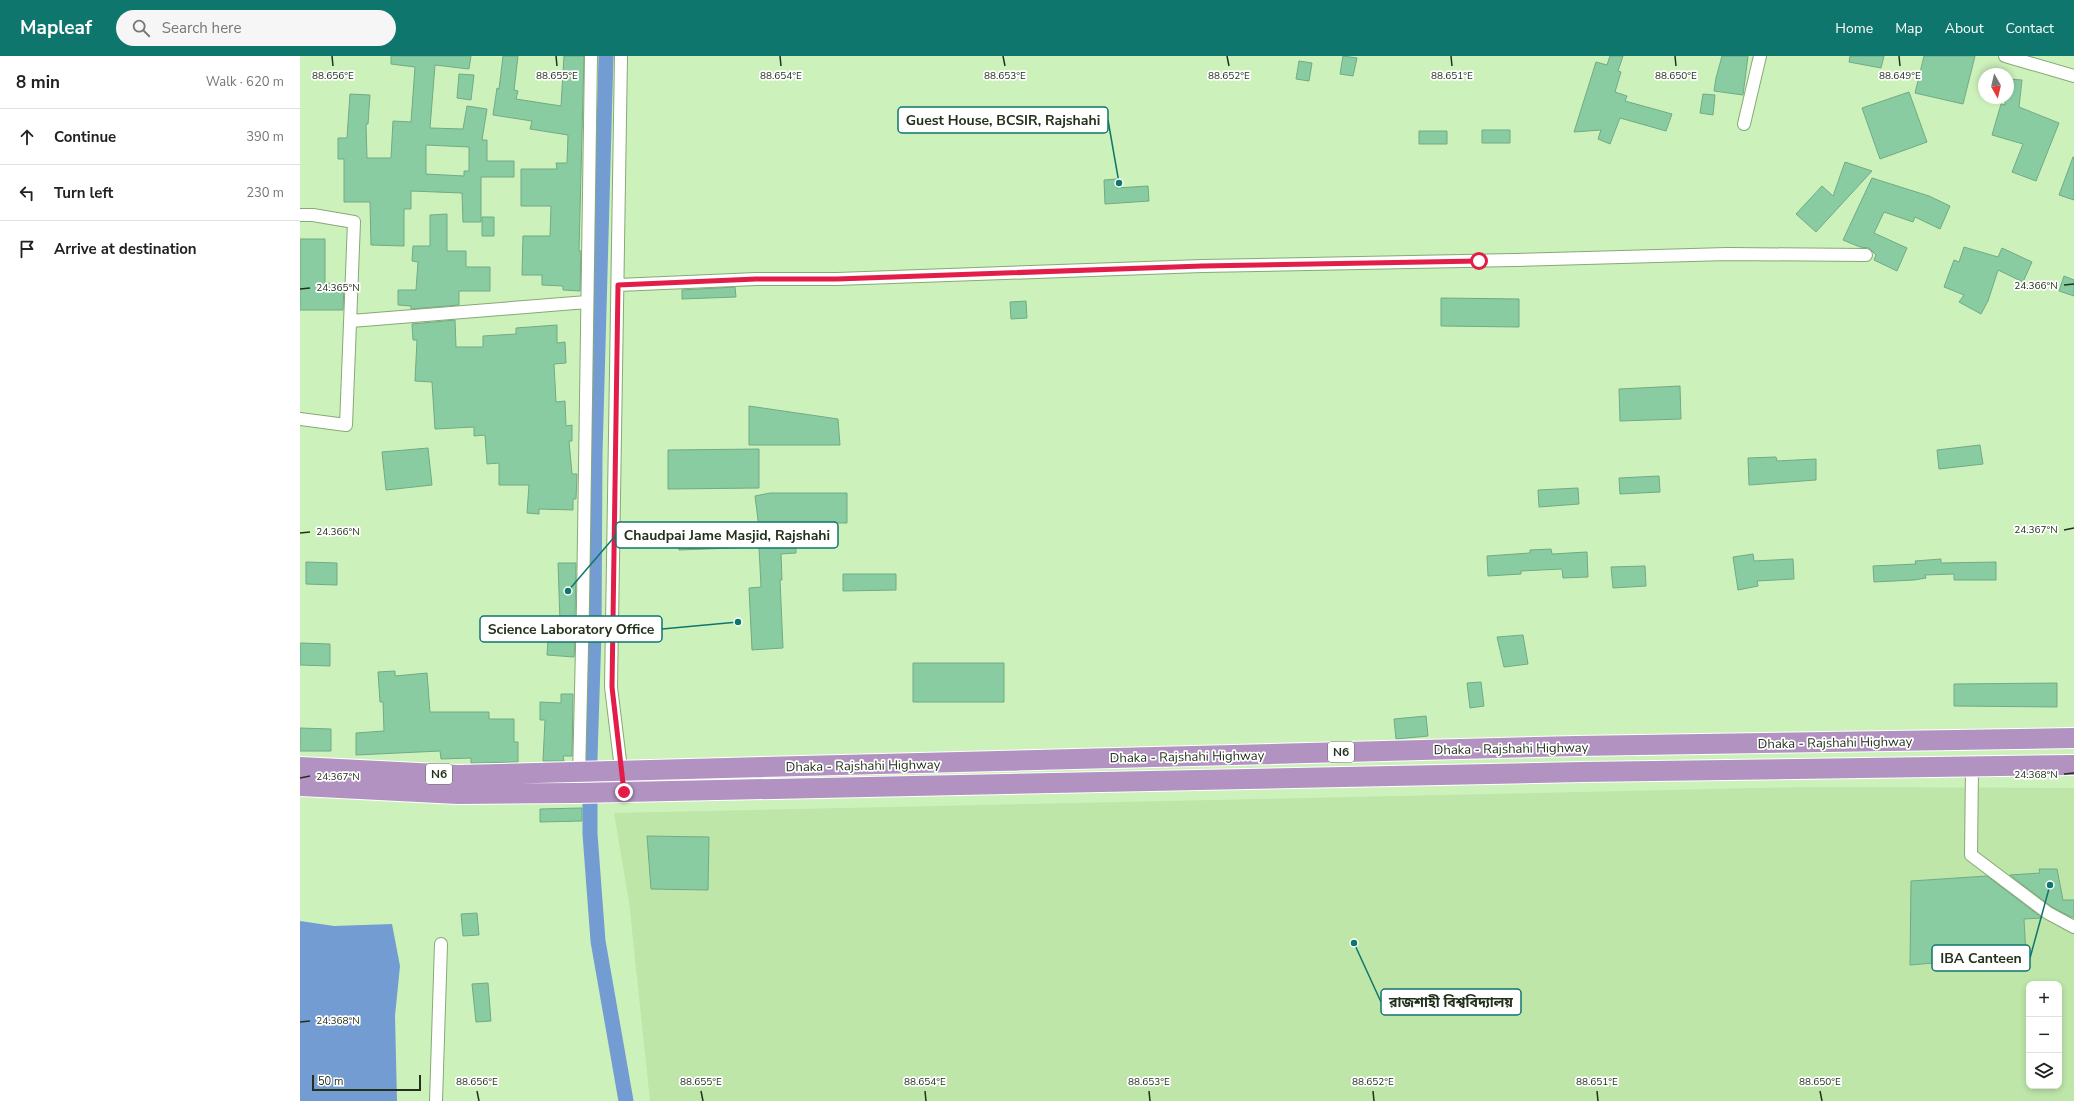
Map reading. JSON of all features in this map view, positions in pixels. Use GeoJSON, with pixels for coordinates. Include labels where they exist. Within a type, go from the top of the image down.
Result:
{"type":"FeatureCollection","features":[{"type":"Feature","properties":{"kind":"highway","name":"Dhaka - Rajshahi Highway"},"geometry":{"type":"LineString","coordinates":[[300,766],[458,775],[1584,746],[2074,738]]}},
{"type":"Feature","properties":{"kind":"highway","name":"Dhaka - Rajshahi Highway"},"geometry":{"type":"LineString","coordinates":[[300,786],[458,794],[618,793],[1574,773],[2074,765]]}},
{"type":"Feature","properties":{"kind":"street"},"geometry":{"type":"LineString","coordinates":[[577,793],[579,772],[591,56]]}},
{"type":"Feature","properties":{"kind":"street"},"geometry":{"type":"LineString","coordinates":[[618,793],[615,771],[612,687],[621,56]]}},
{"type":"Feature","properties":{"kind":"street"},"geometry":{"type":"LineString","coordinates":[[1744,124],[1760,56]]}},
{"type":"Feature","properties":{"kind":"street"},"geometry":{"type":"LineString","coordinates":[[2005,56],[2074,76]]}},
{"type":"Feature","properties":{"kind":"street"},"geometry":{"type":"LineString","coordinates":[[300,215],[313,215],[354,222],[346,425],[300,419]]}},
{"type":"Feature","properties":{"kind":"street"},"geometry":{"type":"LineString","coordinates":[[618,285],[756,279],[837,279],[1202,266],[1479,261],[1727,254],[1866,255]]}},
{"type":"Feature","properties":{"kind":"street"},"geometry":{"type":"LineString","coordinates":[[351,321],[587,302]]}},
{"type":"Feature","properties":{"kind":"street"},"geometry":{"type":"LineString","coordinates":[[1972,767],[1971,855],[2048,913],[2074,927]]}},
{"type":"Feature","properties":{"kind":"street"},"geometry":{"type":"LineString","coordinates":[[436,1101],[441,944]]}},
{"type":"Feature","properties":{"kind":"shaded area"},"geometry":{"type":"Polygon","coordinates":[[[1808,787],[2074,788],[2074,1101],[650,1101],[629,902],[614,813],[1808,787]]]}},
{"type":"Feature","properties":{"kind":"water"},"geometry":{"type":"Polygon","coordinates":[[[300,921],[334,926],[392,924],[400,966],[395,1016],[397,1101],[300,1101],[300,921]]]}},
{"type":"Feature","properties":{"kind":"building"},"geometry":{"type":"Polygon","coordinates":[[[391,56],[471,56],[469,69],[435,65],[430,128],[463,129],[467,106],[487,109],[482,140],[487,140],[487,161],[514,161],[514,177],[481,177],[481,222],[463,222],[462,193],[411,191],[411,209],[404,209],[404,246],[371,245],[370,202],[344,202],[344,159],[338,159],[338,138],[347,138],[350,94],[370,95],[368,124],[366,124],[367,158],[391,158],[393,121],[411,122],[415,67],[391,64],[391,56]],[[426,145],[426,174],[464,176],[464,171],[469,171],[469,147],[426,145]]]}},
{"type":"Feature","properties":{"kind":"building"},"geometry":{"type":"Polygon","coordinates":[[[503,56],[518,56],[514,90],[518,91],[516,99],[561,106],[564,56],[584,56],[579,251],[581,251],[580,291],[563,290],[563,286],[542,285],[542,275],[522,275],[523,236],[550,236],[551,206],[521,206],[521,169],[557,169],[556,163],[567,163],[568,135],[530,129],[532,121],[493,115],[497,88],[499,89],[503,56]]]}},
{"type":"Feature","properties":{"kind":"building"},"geometry":{"type":"Polygon","coordinates":[[[1343,56],[1357,58],[1353,76],[1340,74],[1343,56]]]}},
{"type":"Feature","properties":{"kind":"building"},"geometry":{"type":"Polygon","coordinates":[[[1610,56],[1623,56],[1618,71],[1621,72],[1615,92],[1627,96],[1625,101],[1672,114],[1666,131],[1620,118],[1610,144],[1598,139],[1601,130],[1574,132],[1596,62],[1607,65],[1610,56]]]}},
{"type":"Feature","properties":{"kind":"building"},"geometry":{"type":"Polygon","coordinates":[[[1722,56],[1748,56],[1743,95],[1714,91],[1722,56]]]}},
{"type":"Feature","properties":{"kind":"building"},"geometry":{"type":"Polygon","coordinates":[[[1850,56],[1884,56],[1881,68],[1849,62],[1850,56]]]}},
{"type":"Feature","properties":{"kind":"building"},"geometry":{"type":"Polygon","coordinates":[[[1924,56],[1975,56],[1963,104],[1915,93],[1924,56]]]}},
{"type":"Feature","properties":{"kind":"building"},"geometry":{"type":"Polygon","coordinates":[[[1299,61],[1312,63],[1309,81],[1296,79],[1299,61]]]}},
{"type":"Feature","properties":{"kind":"building"},"geometry":{"type":"Polygon","coordinates":[[[459,74],[474,75],[471,100],[457,98],[459,74]]]}},
{"type":"Feature","properties":{"kind":"building"},"geometry":{"type":"Polygon","coordinates":[[[2014,79],[2022,80],[2019,107],[2059,123],[2036,181],[2012,172],[2023,144],[1992,135],[2001,104],[2014,104],[2014,79]]]}},
{"type":"Feature","properties":{"kind":"building"},"geometry":{"type":"Polygon","coordinates":[[[1909,92],[1927,142],[1880,159],[1862,108],[1909,92]]]}},
{"type":"Feature","properties":{"kind":"building"},"geometry":{"type":"Polygon","coordinates":[[[1703,94],[1715,95],[1713,115],[1700,113],[1703,94]]]}},
{"type":"Feature","properties":{"kind":"building"},"geometry":{"type":"Polygon","coordinates":[[[1482,130],[1510,130],[1510,143],[1482,143],[1482,130]]]}},
{"type":"Feature","properties":{"kind":"building"},"geometry":{"type":"Polygon","coordinates":[[[1419,131],[1447,131],[1447,144],[1419,144],[1419,131]]]}},
{"type":"Feature","properties":{"kind":"building"},"geometry":{"type":"Polygon","coordinates":[[[2074,157],[2074,200],[2059,195],[2074,157]]]}},
{"type":"Feature","properties":{"kind":"building"},"geometry":{"type":"Polygon","coordinates":[[[1845,162],[1872,171],[1816,232],[1796,214],[1822,186],[1833,196],[1845,162]]]}},
{"type":"Feature","properties":{"kind":"building"},"geometry":{"type":"Polygon","coordinates":[[[1872,178],[1929,196],[1950,206],[1940,229],[1915,217],[1913,222],[1884,212],[1874,233],[1907,248],[1897,271],[1874,260],[1876,255],[1869,248],[1860,247],[1843,240],[1872,178]]]}},
{"type":"Feature","properties":{"kind":"building"},"geometry":{"type":"Polygon","coordinates":[[[1117,179],[1117,188],[1148,186],[1149,201],[1105,204],[1104,180],[1117,179]]]}},
{"type":"Feature","properties":{"kind":"building"},"geometry":{"type":"Polygon","coordinates":[[[447,214],[447,251],[466,251],[466,267],[490,267],[490,291],[459,291],[459,305],[411,309],[411,306],[398,305],[398,290],[416,290],[418,262],[412,261],[413,246],[430,246],[430,215],[447,214]]]}},
{"type":"Feature","properties":{"kind":"building"},"geometry":{"type":"Polygon","coordinates":[[[482,217],[494,217],[494,236],[482,236],[482,217]]]}},
{"type":"Feature","properties":{"kind":"building"},"geometry":{"type":"Polygon","coordinates":[[[300,239],[325,239],[325,283],[344,284],[343,310],[300,310],[300,239]]]}},
{"type":"Feature","properties":{"kind":"building"},"geometry":{"type":"Polygon","coordinates":[[[1964,247],[1998,257],[2002,248],[2032,262],[2023,282],[1998,270],[1988,301],[1981,314],[1959,302],[1964,295],[1944,287],[1954,260],[1959,262],[1964,247]]]}},
{"type":"Feature","properties":{"kind":"building"},"geometry":{"type":"Polygon","coordinates":[[[2064,276],[2074,280],[2074,296],[2059,291],[2064,276]]]}},
{"type":"Feature","properties":{"kind":"building"},"geometry":{"type":"Polygon","coordinates":[[[735,287],[736,297],[682,299],[682,290],[735,287]]]}},
{"type":"Feature","properties":{"kind":"building"},"geometry":{"type":"Polygon","coordinates":[[[1441,298],[1519,299],[1519,327],[1441,326],[1441,298]]]}},
{"type":"Feature","properties":{"kind":"building"},"geometry":{"type":"Polygon","coordinates":[[[1026,301],[1027,318],[1011,319],[1010,302],[1026,301]]]}},
{"type":"Feature","properties":{"kind":"building"},"geometry":{"type":"Polygon","coordinates":[[[455,320],[456,347],[483,347],[483,336],[516,334],[516,328],[557,325],[557,343],[565,342],[566,363],[554,364],[556,402],[565,401],[566,426],[572,425],[572,441],[569,441],[572,474],[577,474],[576,499],[573,499],[573,510],[539,509],[539,514],[527,513],[529,485],[499,485],[499,463],[487,464],[485,435],[474,436],[474,427],[435,429],[432,382],[415,381],[417,340],[413,340],[412,324],[455,320]]]}},
{"type":"Feature","properties":{"kind":"building"},"geometry":{"type":"Polygon","coordinates":[[[1680,386],[1681,419],[1620,421],[1619,389],[1680,386]]]}},
{"type":"Feature","properties":{"kind":"building"},"geometry":{"type":"Polygon","coordinates":[[[749,406],[838,419],[840,445],[749,445],[749,406]]]}},
{"type":"Feature","properties":{"kind":"building"},"geometry":{"type":"Polygon","coordinates":[[[1980,445],[1983,464],[1939,469],[1937,450],[1980,445]]]}},
{"type":"Feature","properties":{"kind":"building"},"geometry":{"type":"Polygon","coordinates":[[[428,448],[432,485],[386,490],[382,452],[428,448]]]}},
{"type":"Feature","properties":{"kind":"building"},"geometry":{"type":"Polygon","coordinates":[[[759,449],[759,488],[668,489],[668,450],[759,449]]]}},
{"type":"Feature","properties":{"kind":"building"},"geometry":{"type":"Polygon","coordinates":[[[1776,457],[1777,461],[1816,459],[1816,480],[1749,485],[1748,458],[1776,457]]]}},
{"type":"Feature","properties":{"kind":"building"},"geometry":{"type":"Polygon","coordinates":[[[1659,476],[1660,492],[1620,494],[1619,478],[1659,476]]]}},
{"type":"Feature","properties":{"kind":"building"},"geometry":{"type":"Polygon","coordinates":[[[1578,488],[1579,504],[1539,507],[1538,490],[1578,488]]]}},
{"type":"Feature","properties":{"kind":"building"},"geometry":{"type":"Polygon","coordinates":[[[770,493],[847,493],[847,523],[795,523],[796,553],[781,554],[782,580],[780,580],[783,648],[752,650],[749,588],[761,587],[759,547],[679,550],[679,531],[759,528],[755,496],[770,493]]]}},
{"type":"Feature","properties":{"kind":"building"},"geometry":{"type":"Polygon","coordinates":[[[1551,549],[1552,554],[1587,552],[1588,577],[1563,578],[1562,569],[1521,571],[1521,574],[1488,576],[1487,556],[1530,553],[1530,550],[1551,549]]]}},
{"type":"Feature","properties":{"kind":"building"},"geometry":{"type":"Polygon","coordinates":[[[1753,554],[1754,561],[1793,559],[1794,579],[1757,581],[1758,586],[1738,590],[1733,557],[1753,554]]]}},
{"type":"Feature","properties":{"kind":"building"},"geometry":{"type":"Polygon","coordinates":[[[1941,559],[1941,563],[1996,562],[1996,580],[1954,580],[1954,574],[1925,575],[1926,578],[1914,580],[1874,582],[1873,566],[1916,564],[1915,561],[1941,559]]]}},
{"type":"Feature","properties":{"kind":"building"},"geometry":{"type":"Polygon","coordinates":[[[306,562],[337,563],[337,585],[306,584],[306,562]]]}},
{"type":"Feature","properties":{"kind":"building"},"geometry":{"type":"Polygon","coordinates":[[[558,563],[576,563],[575,619],[560,621],[558,563]]]}},
{"type":"Feature","properties":{"kind":"building"},"geometry":{"type":"Polygon","coordinates":[[[1645,566],[1646,586],[1613,588],[1611,567],[1645,566]]]}},
{"type":"Feature","properties":{"kind":"building"},"geometry":{"type":"Polygon","coordinates":[[[843,574],[896,574],[896,590],[843,591],[843,574]]]}},
{"type":"Feature","properties":{"kind":"building"},"geometry":{"type":"Polygon","coordinates":[[[1523,635],[1528,664],[1504,667],[1497,637],[1523,635]]]}},
{"type":"Feature","properties":{"kind":"building"},"geometry":{"type":"Polygon","coordinates":[[[548,640],[575,642],[574,657],[547,655],[548,640]]]}},
{"type":"Feature","properties":{"kind":"building"},"geometry":{"type":"Polygon","coordinates":[[[300,643],[330,644],[330,666],[300,665],[300,643]]]}},
{"type":"Feature","properties":{"kind":"building"},"geometry":{"type":"Polygon","coordinates":[[[913,663],[1004,663],[1004,702],[913,702],[913,663]]]}},
{"type":"Feature","properties":{"kind":"building"},"geometry":{"type":"Polygon","coordinates":[[[395,671],[395,676],[427,673],[430,712],[489,712],[489,719],[514,719],[514,742],[518,742],[518,762],[471,763],[471,758],[441,759],[440,751],[356,755],[356,733],[384,731],[383,702],[380,702],[378,672],[395,671]]]}},
{"type":"Feature","properties":{"kind":"building"},"geometry":{"type":"Polygon","coordinates":[[[1481,682],[1484,706],[1470,708],[1467,683],[1481,682]]]}},
{"type":"Feature","properties":{"kind":"building"},"geometry":{"type":"Polygon","coordinates":[[[2057,683],[2057,707],[1954,706],[1954,684],[2057,683]]]}},
{"type":"Feature","properties":{"kind":"building"},"geometry":{"type":"Polygon","coordinates":[[[561,694],[573,694],[572,756],[563,756],[564,761],[543,761],[545,720],[540,720],[540,702],[561,703],[561,694]]]}},
{"type":"Feature","properties":{"kind":"building"},"geometry":{"type":"Polygon","coordinates":[[[1426,716],[1428,736],[1396,739],[1394,719],[1426,716]]]}},
{"type":"Feature","properties":{"kind":"building"},"geometry":{"type":"Polygon","coordinates":[[[300,728],[331,729],[331,751],[300,751],[300,728]]]}},
{"type":"Feature","properties":{"kind":"building"},"geometry":{"type":"Polygon","coordinates":[[[582,808],[582,821],[540,822],[540,809],[582,808]]]}},
{"type":"Feature","properties":{"kind":"building"},"geometry":{"type":"Polygon","coordinates":[[[647,836],[709,837],[708,890],[651,889],[647,836]]]}},
{"type":"Feature","properties":{"kind":"building"},"geometry":{"type":"Polygon","coordinates":[[[2039,869],[2057,869],[2063,900],[2074,900],[2074,917],[2071,917],[2052,907],[2010,875],[2040,873],[2039,869]]]}},
{"type":"Feature","properties":{"kind":"building"},"geometry":{"type":"Polygon","coordinates":[[[1987,876],[2042,918],[2024,919],[2026,955],[1910,965],[1911,881],[1987,876]]]}},
{"type":"Feature","properties":{"kind":"building"},"geometry":{"type":"Polygon","coordinates":[[[477,913],[479,935],[463,936],[461,914],[477,913]]]}},
{"type":"Feature","properties":{"kind":"building"},"geometry":{"type":"Polygon","coordinates":[[[488,983],[491,1021],[476,1022],[472,984],[488,983]]]}},
{"type":"Feature","properties":{"kind":"waterway"},"geometry":{"type":"LineString","coordinates":[[606,56],[595,454],[594,633],[590,757],[590,834],[598,941],[626,1101]]}},
{"type":"Feature","properties":{"kind":"place","name":"Guest House, BCSIR, Rajshahi"},"geometry":{"type":"Point","coordinates":[1119,183]}},
{"type":"Feature","properties":{"kind":"place","name":"Chaudpai Jame Masjid, Rajshahi"},"geometry":{"type":"Point","coordinates":[568,591]}},
{"type":"Feature","properties":{"kind":"place","name":"Science Laboratory Office"},"geometry":{"type":"Point","coordinates":[738,622]}},
{"type":"Feature","properties":{"kind":"place","name":"IBA Canteen"},"geometry":{"type":"Point","coordinates":[2050,885]}},
{"type":"Feature","properties":{"kind":"place","name":"রাজশাহী বিশ্ববিদ্যালয়"},"geometry":{"type":"Point","coordinates":[1354,943]}},
{"type":"Feature","properties":{"kind":"route"},"geometry":{"type":"LineString","coordinates":[[624,792],[612,687],[618,285],[756,279],[837,279],[1202,266],[1479,261]]}}]}
